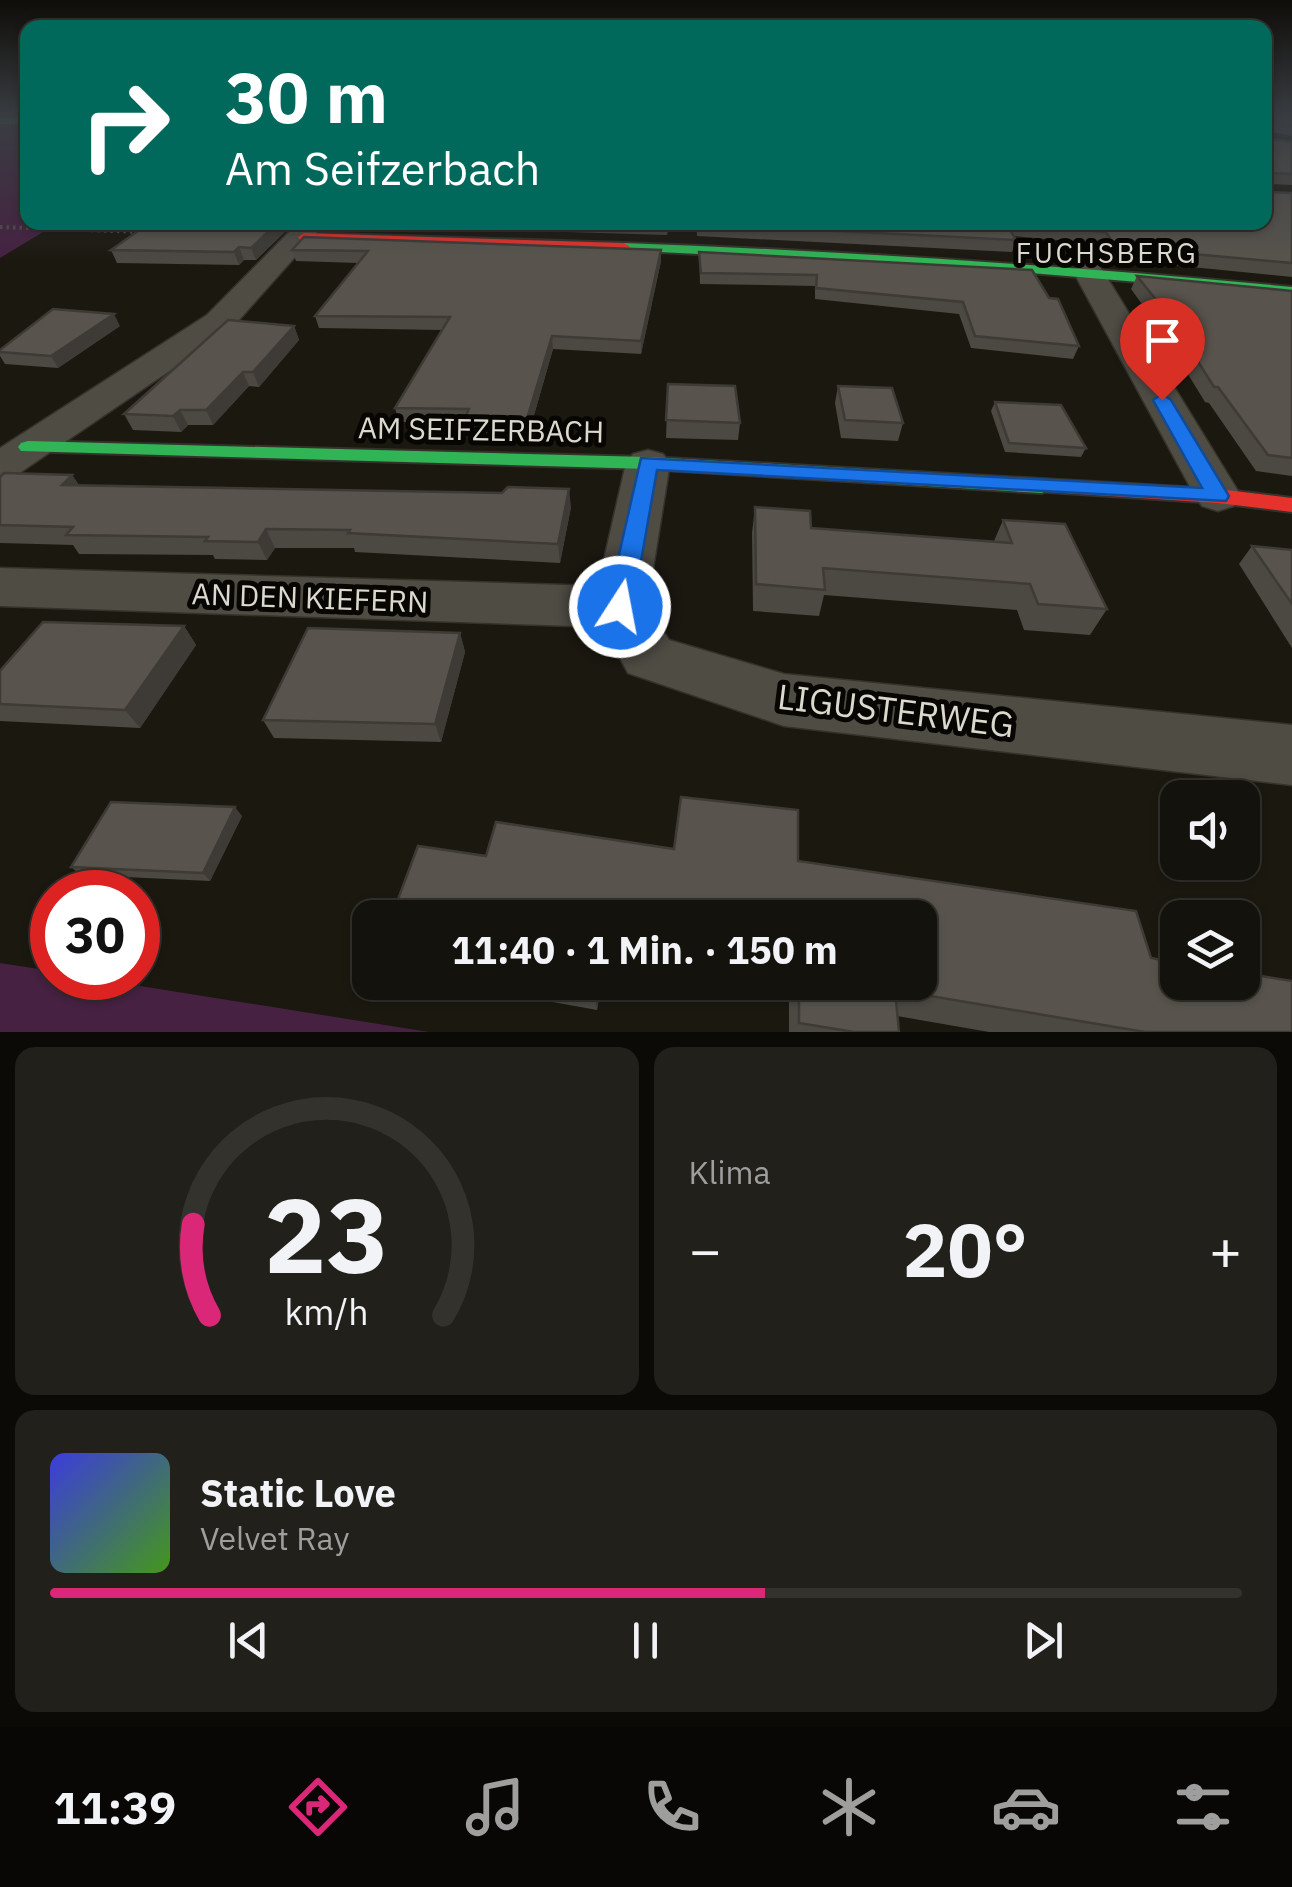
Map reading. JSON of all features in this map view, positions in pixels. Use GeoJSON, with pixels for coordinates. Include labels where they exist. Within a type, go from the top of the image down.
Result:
{"type":"FeatureCollection","features":[{"type":"Feature","properties":{"kind":"street"},"geometry":{"type":"LineString","coordinates":[[14,457],[219,322],[309,230],[834,254],[1292,290]]}},
{"type":"Feature","properties":{"kind":"street"},"geometry":{"type":"LineString","coordinates":[[1088,271],[1218,496]]}},
{"type":"Feature","properties":{"kind":"street","name":"AM SEIFZERBACH"},"geometry":{"type":"LineString","coordinates":[[14,457],[648,463],[1218,496],[1292,505]]}},
{"type":"Feature","properties":{"kind":"street"},"geometry":{"type":"LineString","coordinates":[[620,607],[648,463]]}},
{"type":"Feature","properties":{"kind":"street","name":"AN DEN KIEFERN"},"geometry":{"type":"LineString","coordinates":[[0,588],[620,607]]}},
{"type":"Feature","properties":{"kind":"street","name":"LIGUSTERWEG"},"geometry":{"type":"LineString","coordinates":[[620,607],[648,657],[784,700],[1292,756]]}},
{"type":"Feature","properties":{"kind":"path"},"geometry":{"type":"LineString","coordinates":[[91,230],[152,232]]}},
{"type":"Feature","properties":{"kind":"shaded area"},"geometry":{"type":"Polygon","coordinates":[[[0,165],[20,165],[20,230],[46,230],[0,258],[0,165]]]}},
{"type":"Feature","properties":{"kind":"shaded area"},"geometry":{"type":"Polygon","coordinates":[[[0,963],[30,968],[30,1000],[160,1000],[160,989],[429,1032],[0,1032],[0,963]]]}},
{"type":"Feature","properties":{"kind":"building"},"geometry":{"type":"Polygon","coordinates":[[[1272,165],[1292,165],[1292,174],[1272,173],[1272,165]]]}},
{"type":"Feature","properties":{"kind":"building"},"geometry":{"type":"Polygon","coordinates":[[[1272,192],[1292,193],[1292,263],[1116,247],[1106,232],[1084,230],[1272,230],[1272,192]]]}},
{"type":"Feature","properties":{"kind":"building"},"geometry":{"type":"Polygon","coordinates":[[[140,230],[270,230],[251,248],[239,247],[234,252],[111,250],[140,230]]]}},
{"type":"Feature","properties":{"kind":"building"},"geometry":{"type":"Polygon","coordinates":[[[817,230],[1010,230],[1016,240],[817,230]]]}},
{"type":"Feature","properties":{"kind":"building"},"geometry":{"type":"Polygon","coordinates":[[[304,237],[661,250],[641,341],[552,336],[526,422],[464,420],[469,409],[395,408],[450,317],[315,316],[368,251],[292,250],[304,237]]]}},
{"type":"Feature","properties":{"kind":"building"},"geometry":{"type":"Polygon","coordinates":[[[699,252],[1032,270],[1049,298],[1058,299],[1079,346],[975,336],[963,302],[816,288],[817,275],[701,273],[699,252]]]}},
{"type":"Feature","properties":{"kind":"building"},"geometry":{"type":"Polygon","coordinates":[[[1137,276],[1292,291],[1292,458],[1268,455],[1218,387],[1214,387],[1170,317],[1137,276]]]}},
{"type":"Feature","properties":{"kind":"building"},"geometry":{"type":"Polygon","coordinates":[[[53,309],[114,314],[51,356],[0,352],[0,350],[53,309]]]}},
{"type":"Feature","properties":{"kind":"building"},"geometry":{"type":"Polygon","coordinates":[[[228,320],[294,326],[253,372],[243,372],[206,410],[180,410],[173,416],[124,414],[228,320]]]}},
{"type":"Feature","properties":{"kind":"building"},"geometry":{"type":"Polygon","coordinates":[[[668,384],[735,386],[740,423],[666,420],[668,384]]]}},
{"type":"Feature","properties":{"kind":"building"},"geometry":{"type":"Polygon","coordinates":[[[838,386],[892,388],[903,423],[845,420],[838,386]]]}},
{"type":"Feature","properties":{"kind":"building"},"geometry":{"type":"Polygon","coordinates":[[[995,402],[1061,405],[1086,448],[1009,443],[995,402]]]}},
{"type":"Feature","properties":{"kind":"building"},"geometry":{"type":"Polygon","coordinates":[[[4,473],[72,475],[62,485],[502,493],[508,487],[569,489],[558,544],[348,533],[350,530],[266,529],[258,542],[205,541],[208,537],[66,535],[73,527],[0,525],[0,477],[4,473]]]}},
{"type":"Feature","properties":{"kind":"building"},"geometry":{"type":"Polygon","coordinates":[[[755,507],[810,511],[811,528],[1012,543],[1003,520],[1065,524],[1107,609],[1038,604],[1030,584],[823,568],[825,590],[756,584],[755,507]]]}},
{"type":"Feature","properties":{"kind":"building"},"geometry":{"type":"Polygon","coordinates":[[[1252,546],[1292,550],[1292,604],[1252,546]]]}},
{"type":"Feature","properties":{"kind":"building"},"geometry":{"type":"Polygon","coordinates":[[[43,622],[184,626],[125,710],[0,704],[0,671],[43,622]]]}},
{"type":"Feature","properties":{"kind":"building"},"geometry":{"type":"Polygon","coordinates":[[[308,628],[460,633],[435,724],[263,720],[308,628]]]}},
{"type":"Feature","properties":{"kind":"building"},"geometry":{"type":"Polygon","coordinates":[[[681,797],[798,810],[798,861],[1136,911],[1151,958],[1160,960],[1160,1000],[1260,1000],[1260,976],[1292,981],[1292,1032],[1145,1032],[937,997],[937,900],[398,900],[418,846],[486,856],[496,822],[674,849],[681,797]]]}},
{"type":"Feature","properties":{"kind":"building"},"geometry":{"type":"Polygon","coordinates":[[[111,802],[235,807],[203,873],[71,867],[111,802]]]}},
{"type":"Feature","properties":{"kind":"building"},"geometry":{"type":"Polygon","coordinates":[[[799,1000],[896,1000],[899,1032],[854,1032],[799,1023],[799,1000]]]}},
{"type":"Feature","properties":{"kind":"traffic: fast"},"geometry":{"type":"LineString","coordinates":[[624,247],[958,263],[1292,291]]}},
{"type":"Feature","properties":{"kind":"traffic: fast"},"geometry":{"type":"LineString","coordinates":[[28,447],[648,463],[1042,486]]}},
{"type":"Feature","properties":{"kind":"traffic: jam"},"geometry":{"type":"LineString","coordinates":[[304,237],[624,247]]}},
{"type":"Feature","properties":{"kind":"traffic: jam"},"geometry":{"type":"LineString","coordinates":[[1042,486],[1218,496],[1292,505]]}},
{"type":"Feature","properties":{"kind":"district","name":"FUCHSBERG"},"geometry":{"type":"Point","coordinates":[1107,252]}},
{"type":"Feature","properties":{"kind":"route"},"geometry":{"type":"LineString","coordinates":[[620,607],[648,463],[1218,496],[1162,400]]}}]}
